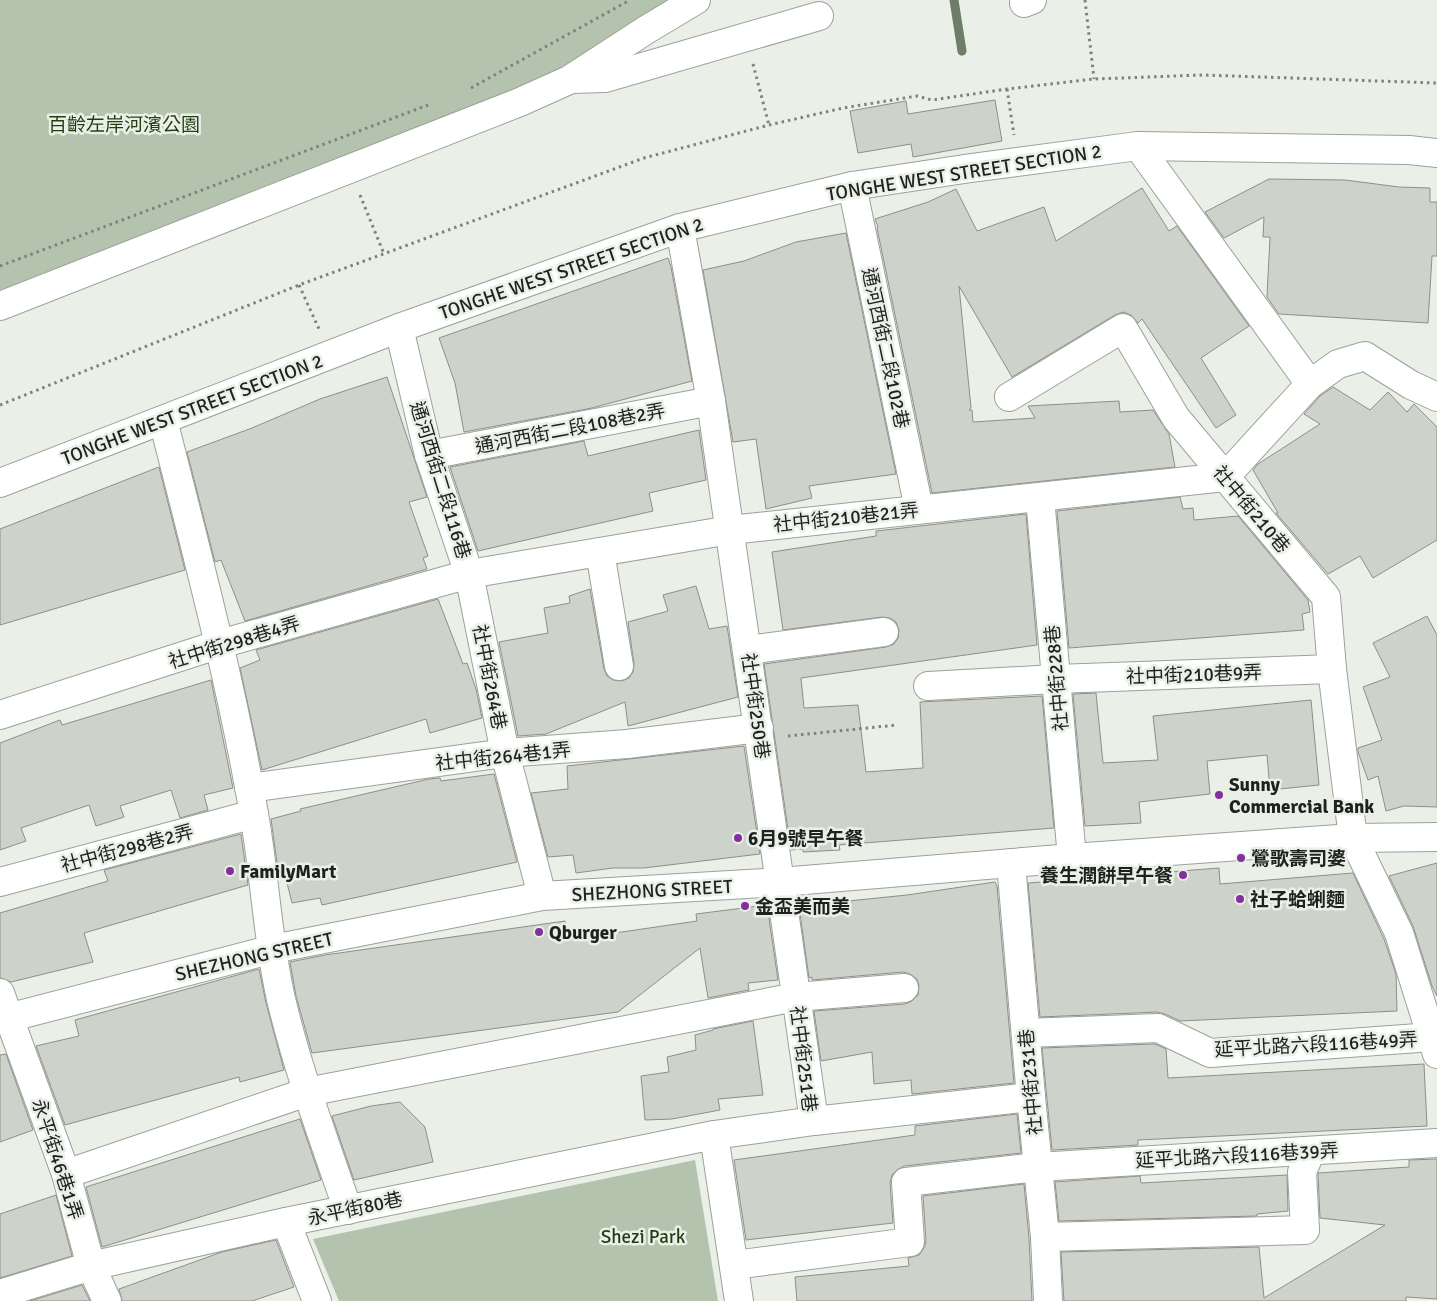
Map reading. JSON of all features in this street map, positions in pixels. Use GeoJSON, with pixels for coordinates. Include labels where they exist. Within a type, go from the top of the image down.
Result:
{"type":"FeatureCollection","features":[{"type":"Feature","properties":{"kind":"street"},"geometry":{"type":"LineString","coordinates":[[0,306],[520,102],[569,80],[696,0]]}},
{"type":"Feature","properties":{"kind":"street"},"geometry":{"type":"LineString","coordinates":[[569,80],[605,78],[819,16]]}},
{"type":"Feature","properties":{"kind":"street"},"geometry":{"type":"LineString","coordinates":[[1138,146],[1310,384]]}},
{"type":"Feature","properties":{"kind":"street","name":"TONGHE WEST STREET SECTION 2"},"geometry":{"type":"LineString","coordinates":[[0,483],[399,328],[680,228],[852,186],[1138,146],[1409,150],[1437,153]]}},
{"type":"Feature","properties":{"kind":"street","name":"通河西街二段102巷"},"geometry":{"type":"LineString","coordinates":[[852,186],[919,509]]}},
{"type":"Feature","properties":{"kind":"street","name":"社中街250巷"},"geometry":{"type":"LineString","coordinates":[[680,228],[712,401],[780,882]]}},
{"type":"Feature","properties":{"kind":"street","name":"通河西街二段116巷"},"geometry":{"type":"LineString","coordinates":[[399,328],[429,455],[470,574]]}},
{"type":"Feature","properties":{"kind":"street","name":"社中街210巷"},"geometry":{"type":"LineString","coordinates":[[1009,397],[1123,328],[1176,418],[1326,597],[1332,669],[1353,838],[1399,932],[1434,1046]]}},
{"type":"Feature","properties":{"kind":"street"},"geometry":{"type":"LineString","coordinates":[[1225,477],[1310,384],[1338,364],[1365,356],[1411,385],[1437,397]]}},
{"type":"Feature","properties":{"kind":"street","name":"通河西街二段108巷2弄"},"geometry":{"type":"LineString","coordinates":[[429,455],[712,401]]}},
{"type":"Feature","properties":{"kind":"street"},"geometry":{"type":"LineString","coordinates":[[163,420],[220,644],[252,801],[281,999],[307,1092],[348,1210]]}},
{"type":"Feature","properties":{"kind":"street","name":"社中街210巷21弄"},"geometry":{"type":"LineString","coordinates":[[470,574],[730,530],[1225,477]]}},
{"type":"Feature","properties":{"kind":"street","name":"社中街228巷"},"geometry":{"type":"LineString","coordinates":[[1040,498],[1072,858]]}},
{"type":"Feature","properties":{"kind":"street"},"geometry":{"type":"LineString","coordinates":[[600,552],[619,666]]}},
{"type":"Feature","properties":{"kind":"street","name":"社中街298巷4弄"},"geometry":{"type":"LineString","coordinates":[[0,715],[220,644],[470,574]]}},
{"type":"Feature","properties":{"kind":"street","name":"社中街264巷"},"geometry":{"type":"LineString","coordinates":[[470,574],[505,753],[542,896]]}},
{"type":"Feature","properties":{"kind":"street"},"geometry":{"type":"LineString","coordinates":[[748,650],[884,632]]}},
{"type":"Feature","properties":{"kind":"street","name":"社中街210巷9弄"},"geometry":{"type":"LineString","coordinates":[[928,686],[1056,679],[1332,669]]}},
{"type":"Feature","properties":{"kind":"street","name":"社中街264巷1弄"},"geometry":{"type":"LineString","coordinates":[[252,801],[505,753],[759,734]]}},
{"type":"Feature","properties":{"kind":"street","name":"社中街298巷2弄"},"geometry":{"type":"LineString","coordinates":[[0,882],[252,801]]}},
{"type":"Feature","properties":{"kind":"street","name":"SHEZHONG STREET"},"geometry":{"type":"LineString","coordinates":[[3,1010],[273,949],[542,896],[780,882],[1072,858],[1353,838],[1437,837]]}},
{"type":"Feature","properties":{"kind":"street","name":"社中街231巷"},"geometry":{"type":"LineString","coordinates":[[1012,863],[1031,1097],[1045,1237],[1048,1301]]}},
{"type":"Feature","properties":{"kind":"street","name":"社中街251巷"},"geometry":{"type":"LineString","coordinates":[[714,1135],[814,1121],[780,882]]}},
{"type":"Feature","properties":{"kind":"street"},"geometry":{"type":"LineString","coordinates":[[66,1174],[307,1092],[796,997],[904,988]]}},
{"type":"Feature","properties":{"kind":"street","name":"永平街46巷1弄"},"geometry":{"type":"LineString","coordinates":[[3,1010],[66,1174],[91,1266],[107,1301]]}},
{"type":"Feature","properties":{"kind":"street","name":"延平北路六段116巷49弄"},"geometry":{"type":"LineString","coordinates":[[1026,1033],[1158,1028],[1210,1053],[1434,1046]]}},
{"type":"Feature","properties":{"kind":"street"},"geometry":{"type":"LineString","coordinates":[[814,1121],[1031,1097]]}},
{"type":"Feature","properties":{"kind":"street"},"geometry":{"type":"LineString","coordinates":[[714,1135],[739,1301]]}},
{"type":"Feature","properties":{"kind":"street","name":"永平街80巷"},"geometry":{"type":"LineString","coordinates":[[0,1294],[91,1266],[286,1222],[714,1135]]}},
{"type":"Feature","properties":{"kind":"street","name":"延平北路六段116巷39弄"},"geometry":{"type":"LineString","coordinates":[[734,1265],[910,1242],[906,1182],[1038,1167],[1437,1143]]}},
{"type":"Feature","properties":{"kind":"street"},"geometry":{"type":"LineString","coordinates":[[1045,1237],[1305,1230],[1302,1172],[1311,1151]]}},
{"type":"Feature","properties":{"kind":"street"},"geometry":{"type":"LineString","coordinates":[[286,1222],[317,1301]]}},
{"type":"Feature","properties":{"kind":"path"},"geometry":{"type":"LineString","coordinates":[[468,90],[630,0]]}},
{"type":"Feature","properties":{"kind":"path"},"geometry":{"type":"LineString","coordinates":[[1085,0],[1094,79]]}},
{"type":"Feature","properties":{"kind":"path"},"geometry":{"type":"LineString","coordinates":[[746,37],[769,125]]}},
{"type":"Feature","properties":{"kind":"path"},"geometry":{"type":"LineString","coordinates":[[0,405],[299,285],[644,158],[769,125],[843,108],[917,96],[932,100],[1008,88],[1094,79],[1203,75],[1437,83]]}},
{"type":"Feature","properties":{"kind":"path"},"geometry":{"type":"LineString","coordinates":[[1008,88],[1014,136]]}},
{"type":"Feature","properties":{"kind":"path"},"geometry":{"type":"LineString","coordinates":[[0,266],[432,104]]}},
{"type":"Feature","properties":{"kind":"path"},"geometry":{"type":"LineString","coordinates":[[349,169],[384,254]]}},
{"type":"Feature","properties":{"kind":"path"},"geometry":{"type":"LineString","coordinates":[[299,285],[321,334]]}},
{"type":"Feature","properties":{"kind":"path"},"geometry":{"type":"LineString","coordinates":[[759,734],[897,725]]}},
{"type":"Feature","properties":{"kind":"green space","name":"百齡左岸河濱公園"},"geometry":{"type":"Polygon","coordinates":[[[0,0],[675,0],[516,99],[0,306],[0,0]]]}},
{"type":"Feature","properties":{"kind":"green space","name":"Shezi Park"},"geometry":{"type":"Polygon","coordinates":[[[695,1160],[718,1301],[339,1301],[313,1239],[695,1160]]]}},
{"type":"Feature","properties":{"kind":"building"},"geometry":{"type":"Polygon","coordinates":[[[995,100],[1002,141],[913,157],[911,144],[858,153],[850,111],[906,101],[908,114],[995,100]]]}},
{"type":"Feature","properties":{"kind":"building"},"geometry":{"type":"Polygon","coordinates":[[[1269,179],[1345,180],[1399,187],[1430,188],[1430,202],[1437,202],[1437,256],[1432,256],[1428,323],[1279,314],[1267,297],[1270,237],[1263,237],[1264,217],[1224,238],[1205,212],[1269,179]]]}},
{"type":"Feature","properties":{"kind":"building"},"geometry":{"type":"Polygon","coordinates":[[[1142,188],[1169,231],[1177,226],[1249,326],[1201,358],[1236,415],[1216,428],[1142,319],[1138,323],[1131,315],[1123,312],[1012,377],[959,286],[971,408],[969,410],[972,410],[973,422],[1035,418],[1028,406],[1119,401],[1120,412],[1153,410],[1169,434],[1175,467],[932,493],[875,219],[928,202],[956,189],[977,231],[1044,207],[1056,241],[1142,188]]]}},
{"type":"Feature","properties":{"kind":"building"},"geometry":{"type":"Polygon","coordinates":[[[846,233],[896,474],[809,486],[812,498],[766,509],[756,439],[733,442],[703,270],[744,261],[796,242],[846,233]]]}},
{"type":"Feature","properties":{"kind":"building"},"geometry":{"type":"Polygon","coordinates":[[[668,258],[692,381],[592,408],[464,432],[455,383],[439,338],[668,258]]]}},
{"type":"Feature","properties":{"kind":"building"},"geometry":{"type":"Polygon","coordinates":[[[387,377],[427,497],[409,502],[428,556],[423,558],[427,569],[245,621],[221,560],[215,562],[187,452],[252,428],[320,399],[387,377]]]}},
{"type":"Feature","properties":{"kind":"building"},"geometry":{"type":"Polygon","coordinates":[[[1333,387],[1370,410],[1388,392],[1407,412],[1414,404],[1437,427],[1437,540],[1373,578],[1360,556],[1328,574],[1276,513],[1278,513],[1253,470],[1258,464],[1320,424],[1304,414],[1320,396],[1333,387]]]}},
{"type":"Feature","properties":{"kind":"building"},"geometry":{"type":"Polygon","coordinates":[[[699,430],[706,480],[649,493],[653,511],[478,551],[450,467],[584,441],[588,456],[699,430]]]}},
{"type":"Feature","properties":{"kind":"building"},"geometry":{"type":"Polygon","coordinates":[[[159,467],[185,570],[0,625],[0,529],[159,467]]]}},
{"type":"Feature","properties":{"kind":"building"},"geometry":{"type":"Polygon","coordinates":[[[1180,497],[1183,509],[1193,508],[1194,520],[1238,516],[1308,600],[1310,612],[1302,614],[1304,630],[1069,648],[1057,511],[1180,497]]]}},
{"type":"Feature","properties":{"kind":"building"},"geometry":{"type":"Polygon","coordinates":[[[1026,514],[1037,645],[801,678],[804,708],[858,705],[866,772],[923,768],[920,702],[1042,696],[1054,828],[839,845],[840,850],[803,852],[803,849],[791,850],[764,664],[886,647],[894,644],[898,638],[899,630],[896,622],[890,618],[882,617],[783,630],[772,552],[876,536],[876,531],[1026,514]]]}},
{"type":"Feature","properties":{"kind":"building"},"geometry":{"type":"Polygon","coordinates":[[[696,586],[709,629],[727,626],[738,697],[628,726],[625,702],[546,734],[518,736],[499,642],[548,633],[544,608],[570,603],[569,596],[590,589],[604,669],[607,676],[613,680],[622,681],[629,678],[633,672],[634,664],[628,622],[668,611],[663,595],[696,586]]]}},
{"type":"Feature","properties":{"kind":"building"},"geometry":{"type":"Polygon","coordinates":[[[438,599],[463,664],[467,663],[476,689],[482,718],[430,733],[426,719],[262,770],[240,668],[260,660],[256,650],[438,599]]]}},
{"type":"Feature","properties":{"kind":"building"},"geometry":{"type":"Polygon","coordinates":[[[1427,616],[1437,635],[1437,807],[1404,806],[1386,811],[1378,776],[1368,780],[1358,752],[1358,748],[1382,740],[1363,687],[1390,677],[1373,643],[1427,616]]]}},
{"type":"Feature","properties":{"kind":"building"},"geometry":{"type":"Polygon","coordinates":[[[211,680],[233,788],[204,795],[208,810],[180,818],[171,790],[120,806],[124,817],[96,826],[89,805],[21,828],[26,841],[0,850],[0,743],[60,720],[62,725],[211,680]]]}},
{"type":"Feature","properties":{"kind":"building"},"geometry":{"type":"Polygon","coordinates":[[[1096,693],[1103,763],[1158,760],[1153,716],[1311,700],[1319,785],[1270,790],[1267,755],[1207,761],[1210,794],[1139,802],[1141,823],[1085,826],[1073,694],[1096,693]]]}},
{"type":"Feature","properties":{"kind":"building"},"geometry":{"type":"Polygon","coordinates":[[[744,746],[760,854],[644,868],[613,868],[576,873],[573,855],[548,857],[531,793],[568,789],[567,766],[744,746]]]}},
{"type":"Feature","properties":{"kind":"building"},"geometry":{"type":"Polygon","coordinates":[[[494,774],[517,862],[322,905],[320,898],[292,903],[285,875],[279,877],[271,819],[301,811],[300,809],[429,779],[440,778],[441,781],[494,774]]]}},
{"type":"Feature","properties":{"kind":"building"},"geometry":{"type":"Polygon","coordinates":[[[241,834],[248,885],[84,933],[93,962],[11,982],[0,978],[0,913],[108,881],[104,870],[241,834]]]}},
{"type":"Feature","properties":{"kind":"building"},"geometry":{"type":"Polygon","coordinates":[[[1437,863],[1437,996],[1413,926],[1389,876],[1437,863]]]}},
{"type":"Feature","properties":{"kind":"building"},"geometry":{"type":"Polygon","coordinates":[[[1219,868],[1220,884],[1353,873],[1384,939],[1396,974],[1397,1011],[1180,1021],[1157,1012],[1040,1017],[1028,883],[1219,868]]]}},
{"type":"Feature","properties":{"kind":"building"},"geometry":{"type":"Polygon","coordinates":[[[995,882],[997,886],[1014,1083],[912,1094],[911,1080],[874,1084],[872,1052],[821,1061],[814,1011],[905,1004],[912,1001],[918,995],[919,986],[917,979],[903,972],[812,980],[812,977],[809,978],[799,906],[907,895],[995,882]]]}},
{"type":"Feature","properties":{"kind":"building"},"geometry":{"type":"Polygon","coordinates":[[[767,905],[778,980],[748,983],[749,990],[708,998],[700,948],[618,1012],[312,1053],[296,996],[290,962],[325,955],[565,921],[567,940],[697,921],[696,914],[767,905]]]}},
{"type":"Feature","properties":{"kind":"building"},"geometry":{"type":"Polygon","coordinates":[[[259,969],[284,1070],[240,1082],[239,1077],[65,1125],[36,1046],[79,1036],[75,1020],[259,969]]]}},
{"type":"Feature","properties":{"kind":"building"},"geometry":{"type":"Polygon","coordinates":[[[753,1021],[763,1095],[718,1099],[720,1110],[672,1119],[645,1120],[641,1076],[669,1072],[667,1057],[696,1050],[695,1035],[713,1029],[753,1021]]]}},
{"type":"Feature","properties":{"kind":"building"},"geometry":{"type":"Polygon","coordinates":[[[1155,1044],[1166,1049],[1168,1078],[1424,1064],[1427,1126],[1138,1140],[1138,1145],[1052,1150],[1042,1048],[1155,1044]]]}},
{"type":"Feature","properties":{"kind":"building"},"geometry":{"type":"Polygon","coordinates":[[[6,1054],[33,1130],[0,1142],[0,1055],[6,1054]]]}},
{"type":"Feature","properties":{"kind":"building"},"geometry":{"type":"Polygon","coordinates":[[[400,1102],[425,1127],[433,1162],[354,1180],[332,1116],[371,1106],[400,1102]]]}},
{"type":"Feature","properties":{"kind":"building"},"geometry":{"type":"Polygon","coordinates":[[[1017,1114],[1021,1153],[904,1166],[897,1170],[892,1175],[890,1183],[893,1223],[746,1240],[734,1160],[915,1135],[915,1126],[1017,1114]]]}},
{"type":"Feature","properties":{"kind":"building"},"geometry":{"type":"Polygon","coordinates":[[[300,1119],[321,1180],[102,1247],[86,1187],[300,1119]]]}},
{"type":"Feature","properties":{"kind":"building"},"geometry":{"type":"Polygon","coordinates":[[[1437,1159],[1437,1299],[1406,1297],[1406,1301],[1064,1301],[1061,1252],[1259,1247],[1264,1298],[1385,1225],[1320,1218],[1318,1173],[1409,1167],[1409,1160],[1437,1159]]]}},
{"type":"Feature","properties":{"kind":"building"},"geometry":{"type":"Polygon","coordinates":[[[1287,1175],[1288,1211],[1257,1214],[1257,1216],[1059,1221],[1055,1182],[1140,1176],[1141,1183],[1287,1175]]]}},
{"type":"Feature","properties":{"kind":"building"},"geometry":{"type":"Polygon","coordinates":[[[1024,1184],[1032,1301],[797,1301],[795,1277],[909,1266],[908,1258],[919,1255],[926,1241],[923,1196],[1024,1184]]]}},
{"type":"Feature","properties":{"kind":"building"},"geometry":{"type":"Polygon","coordinates":[[[56,1195],[72,1256],[0,1278],[0,1214],[56,1195]]]}},
{"type":"Feature","properties":{"kind":"building"},"geometry":{"type":"Polygon","coordinates":[[[276,1240],[294,1287],[252,1301],[122,1301],[119,1289],[222,1252],[276,1240]]]}},
{"type":"Feature","properties":{"kind":"building"},"geometry":{"type":"Polygon","coordinates":[[[82,1285],[90,1301],[30,1301],[82,1285]]]}},
{"type":"Feature","properties":{"kind":"waterway"},"geometry":{"type":"LineString","coordinates":[[954,0],[962,51]]}},
{"type":"Feature","properties":{"kind":"place","name":"Sunny Commercial Bank"},"geometry":{"type":"Point","coordinates":[1219,795]}},
{"type":"Feature","properties":{"kind":"place","name":"6月9號早午餐"},"geometry":{"type":"Point","coordinates":[738,838]}},
{"type":"Feature","properties":{"kind":"place","name":"鶯歌壽司婆"},"geometry":{"type":"Point","coordinates":[1241,858]}},
{"type":"Feature","properties":{"kind":"place","name":"FamilyMart"},"geometry":{"type":"Point","coordinates":[230,871]}},
{"type":"Feature","properties":{"kind":"place","name":"養生潤餅早午餐"},"geometry":{"type":"Point","coordinates":[1183,875]}},
{"type":"Feature","properties":{"kind":"place","name":"社子蛤蜊麵"},"geometry":{"type":"Point","coordinates":[1240,899]}},
{"type":"Feature","properties":{"kind":"place","name":"金盃美而美"},"geometry":{"type":"Point","coordinates":[745,906]}},
{"type":"Feature","properties":{"kind":"place","name":"Qburger"},"geometry":{"type":"Point","coordinates":[539,932]}}]}
